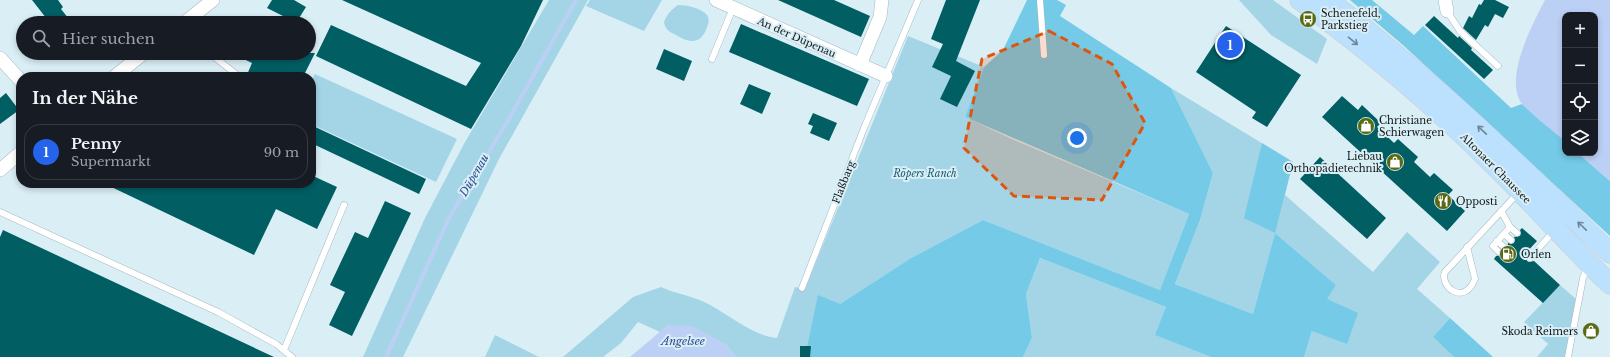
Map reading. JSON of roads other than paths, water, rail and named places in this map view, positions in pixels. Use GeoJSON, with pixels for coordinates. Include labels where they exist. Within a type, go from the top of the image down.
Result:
{"type":"FeatureCollection","features":[{"type":"Feature","properties":{"kind":"main road","name":"Altonaer Chaussee"},"geometry":{"type":"LineString","coordinates":[[1300,0],[1338,28],[1410,87],[1468,140],[1610,253]]}},
{"type":"Feature","properties":{"kind":"main road","name":"Altonaer Chaussee"},"geometry":{"type":"LineString","coordinates":[[1328,0],[1420,74],[1462,111],[1526,185],[1555,230],[1610,284]]}},
{"type":"Feature","properties":{"kind":"street"},"geometry":{"type":"LineString","coordinates":[[193,16],[214,0]]}},
{"type":"Feature","properties":{"kind":"street","name":"An der Düpenau"},"geometry":{"type":"LineString","coordinates":[[716,0],[860,65]]}},
{"type":"Feature","properties":{"kind":"street"},"geometry":{"type":"LineString","coordinates":[[882,0],[880,17],[860,65],[886,76]]}},
{"type":"Feature","properties":{"kind":"street"},"geometry":{"type":"LineString","coordinates":[[0,58],[16,76]]}},
{"type":"Feature","properties":{"kind":"street"},"geometry":{"type":"LineString","coordinates":[[120,72],[135,60]]}},
{"type":"Feature","properties":{"kind":"street"},"geometry":{"type":"LineString","coordinates":[[0,170],[16,156]]}},
{"type":"Feature","properties":{"kind":"lane","name":"Flaßbarg"},"geometry":{"type":"LineString","coordinates":[[802,288],[886,76],[918,0]]}},
{"type":"Feature","properties":{"kind":"lane"},"geometry":{"type":"LineString","coordinates":[[1040,0],[1044,55]]}},
{"type":"Feature","properties":{"kind":"lane"},"geometry":{"type":"LineString","coordinates":[[1446,6],[1460,30],[1498,66]]}},
{"type":"Feature","properties":{"kind":"lane"},"geometry":{"type":"LineString","coordinates":[[712,59],[734,8]]}},
{"type":"Feature","properties":{"kind":"lane"},"geometry":{"type":"LineString","coordinates":[[218,60],[234,72]]}},
{"type":"Feature","properties":{"kind":"lane"},"geometry":{"type":"LineString","coordinates":[[1467,247],[1475,279],[1467,292],[1461,294],[1455,292],[1444,281],[1443,277],[1445,272],[1467,247],[1501,210],[1526,185]]}},
{"type":"Feature","properties":{"kind":"lane"},"geometry":{"type":"LineString","coordinates":[[284,350],[344,205]]}},
{"type":"Feature","properties":{"kind":"lane"},"geometry":{"type":"LineString","coordinates":[[1501,210],[1510,227],[1517,233]]}},
{"type":"Feature","properties":{"kind":"lane"},"geometry":{"type":"LineString","coordinates":[[0,212],[218,312],[276,344],[292,357]]}},
{"type":"Feature","properties":{"kind":"lane"},"geometry":{"type":"LineString","coordinates":[[1499,252],[1493,246],[1510,227]]}},
{"type":"Feature","properties":{"kind":"lane"},"geometry":{"type":"LineString","coordinates":[[1529,256],[1534,249],[1555,230]]}},
{"type":"Feature","properties":{"kind":"lane"},"geometry":{"type":"LineString","coordinates":[[1504,234],[1511,240]]}},
{"type":"Feature","properties":{"kind":"lane"},"geometry":{"type":"LineString","coordinates":[[1498,241],[1504,247]]}},
{"type":"Feature","properties":{"kind":"lane"},"geometry":{"type":"LineString","coordinates":[[1568,357],[1583,278],[1589,264]]}},
{"type":"Feature","properties":{"kind":"water"},"geometry":{"type":"Polygon","coordinates":[[[1545,0],[1610,0],[1610,181],[1581,156],[1598,156],[1598,12],[1562,12],[1562,139],[1528,110],[1517,95],[1516,82],[1518,67],[1527,37],[1545,0]]]}},
{"type":"Feature","properties":{"kind":"water","name":"Angelsee"},"geometry":{"type":"Polygon","coordinates":[[[668,325],[692,326],[725,344],[736,357],[630,357],[668,325]]]}},
{"type":"Feature","properties":{"kind":"waterway","name":"Düpenau"},"geometry":{"type":"LineString","coordinates":[[386,357],[449,218],[507,122],[576,0]]}},
{"type":"Feature","properties":{"kind":"place","name":"Schenefeld, Parkstieg"},"geometry":{"type":"Point","coordinates":[1308,19]}},
{"type":"Feature","properties":{"kind":"place","name":"Penny"},"geometry":{"type":"Point","coordinates":[1230,45]}},
{"type":"Feature","properties":{"kind":"place","name":"Christiane Schierwagen"},"geometry":{"type":"Point","coordinates":[1366,126]}},
{"type":"Feature","properties":{"kind":"place","name":"Liebau Orthopädietechnik"},"geometry":{"type":"Point","coordinates":[1395,162]}},
{"type":"Feature","properties":{"kind":"place","name":"Opposti"},"geometry":{"type":"Point","coordinates":[1443,201]}},
{"type":"Feature","properties":{"kind":"place","name":"Orlen"},"geometry":{"type":"Point","coordinates":[1508,254]}},
{"type":"Feature","properties":{"kind":"place","name":"Skoda Reimers"},"geometry":{"type":"Point","coordinates":[1591,331]}},
{"type":"Feature","properties":{"kind":"park label","name":"Röpers Ranch"},"geometry":{"type":"Point","coordinates":[925,173]}}]}
